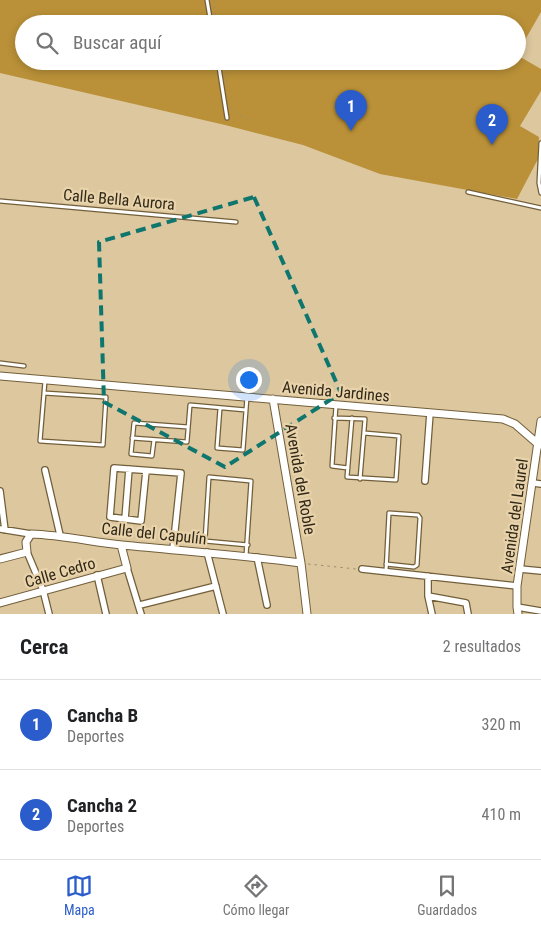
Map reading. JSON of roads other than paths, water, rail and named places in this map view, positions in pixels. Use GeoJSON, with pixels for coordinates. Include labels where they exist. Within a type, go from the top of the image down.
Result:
{"type":"FeatureCollection","features":[{"type":"Feature","properties":{"kind":"street","name":"Avenida Jardines"},"geometry":{"type":"LineString","coordinates":[[0,376],[503,419],[515,424],[540,445]]}},
{"type":"Feature","properties":{"kind":"street","name":"Avenida del Roble"},"geometry":{"type":"LineString","coordinates":[[273,399],[301,563],[307,614]]}},
{"type":"Feature","properties":{"kind":"street"},"geometry":{"type":"LineString","coordinates":[[425,481],[430,412]]}},
{"type":"Feature","properties":{"kind":"street","name":"Avenida del Laurel"},"geometry":{"type":"LineString","coordinates":[[518,611],[517,586],[540,445],[541,421]]}},
{"type":"Feature","properties":{"kind":"street"},"geometry":{"type":"LineString","coordinates":[[146,471],[142,521],[110,517],[114,468],[181,473],[173,549]]}},
{"type":"Feature","properties":{"kind":"street"},"geometry":{"type":"LineString","coordinates":[[125,519],[129,469]]}},
{"type":"Feature","properties":{"kind":"street"},"geometry":{"type":"LineString","coordinates":[[46,470],[60,535]]}},
{"type":"Feature","properties":{"kind":"street"},"geometry":{"type":"LineString","coordinates":[[533,483],[541,484]]}},
{"type":"Feature","properties":{"kind":"street"},"geometry":{"type":"LineString","coordinates":[[0,491],[3,529]]}},
{"type":"Feature","properties":{"kind":"street","name":"Calle del Capulín"},"geometry":{"type":"LineString","coordinates":[[3,529],[31,534],[60,535],[120,545],[207,552],[301,563]]}},
{"type":"Feature","properties":{"kind":"street"},"geometry":{"type":"LineString","coordinates":[[31,534],[26,542],[27,552],[43,590],[49,614]]}},
{"type":"Feature","properties":{"kind":"street"},"geometry":{"type":"LineString","coordinates":[[120,545],[140,605],[141,614]]}},
{"type":"Feature","properties":{"kind":"street"},"geometry":{"type":"LineString","coordinates":[[0,559],[27,552]]}},
{"type":"Feature","properties":{"kind":"street"},"geometry":{"type":"LineString","coordinates":[[207,552],[223,614]]}},
{"type":"Feature","properties":{"kind":"street"},"geometry":{"type":"LineString","coordinates":[[257,557],[267,605]]}},
{"type":"Feature","properties":{"kind":"street","name":"Calle Cedro"},"geometry":{"type":"LineString","coordinates":[[0,603],[127,568]]}},
{"type":"Feature","properties":{"kind":"street"},"geometry":{"type":"LineString","coordinates":[[362,569],[517,586]]}},
{"type":"Feature","properties":{"kind":"street"},"geometry":{"type":"LineString","coordinates":[[520,569],[541,571]]}},
{"type":"Feature","properties":{"kind":"street"},"geometry":{"type":"LineString","coordinates":[[97,575],[106,614]]}},
{"type":"Feature","properties":{"kind":"street"},"geometry":{"type":"LineString","coordinates":[[428,576],[428,596],[432,614]]}},
{"type":"Feature","properties":{"kind":"street"},"geometry":{"type":"LineString","coordinates":[[140,605],[216,586]]}},
{"type":"Feature","properties":{"kind":"street"},"geometry":{"type":"LineString","coordinates":[[428,596],[466,603],[468,614]]}},
{"type":"Feature","properties":{"kind":"street"},"geometry":{"type":"LineString","coordinates":[[518,611],[541,611]]}},
{"type":"Feature","properties":{"kind":"lane"},"geometry":{"type":"LineString","coordinates":[[207,0],[210,15]]}},
{"type":"Feature","properties":{"kind":"lane"},"geometry":{"type":"LineString","coordinates":[[219,70],[227,118]]}},
{"type":"Feature","properties":{"kind":"lane"},"geometry":{"type":"LineString","coordinates":[[541,143],[539,183],[541,193]]}},
{"type":"Feature","properties":{"kind":"lane"},"geometry":{"type":"LineString","coordinates":[[468,192],[541,208]]}},
{"type":"Feature","properties":{"kind":"lane","name":"Calle Bella Aurora"},"geometry":{"type":"LineString","coordinates":[[0,201],[236,222]]}},
{"type":"Feature","properties":{"kind":"lane"},"geometry":{"type":"LineString","coordinates":[[0,363],[24,366]]}},
{"type":"Feature","properties":{"kind":"lane"},"geometry":{"type":"LineString","coordinates":[[44,393],[106,397],[103,445],[40,441],[44,393],[45,381]]}},
{"type":"Feature","properties":{"kind":"lane"},"geometry":{"type":"LineString","coordinates":[[220,408],[217,448],[243,450],[248,397]]}},
{"type":"Feature","properties":{"kind":"lane"},"geometry":{"type":"LineString","coordinates":[[336,405],[332,466],[348,468]]}},
{"type":"Feature","properties":{"kind":"lane"},"geometry":{"type":"LineString","coordinates":[[132,438],[187,442],[190,406],[246,410]]}},
{"type":"Feature","properties":{"kind":"lane"},"geometry":{"type":"LineString","coordinates":[[334,418],[365,419],[360,479]]}},
{"type":"Feature","properties":{"kind":"lane"},"geometry":{"type":"LineString","coordinates":[[352,418],[347,477],[396,480],[399,436],[364,433]]}},
{"type":"Feature","properties":{"kind":"lane"},"geometry":{"type":"LineString","coordinates":[[154,440],[152,456],[131,454],[134,423],[188,427]]}},
{"type":"Feature","properties":{"kind":"lane"},"geometry":{"type":"LineString","coordinates":[[246,556],[248,545],[251,481],[209,477],[204,541],[248,545]]}},
{"type":"Feature","properties":{"kind":"lane"},"geometry":{"type":"LineString","coordinates":[[386,564],[414,567],[417,565],[420,518],[418,515],[389,513],[386,564],[386,572]]}},
{"type":"Feature","properties":{"kind":"place","name":"Cancha B"},"geometry":{"type":"Point","coordinates":[351,131]}},
{"type":"Feature","properties":{"kind":"place","name":"Cancha 2"},"geometry":{"type":"Point","coordinates":[492,145]}}]}
